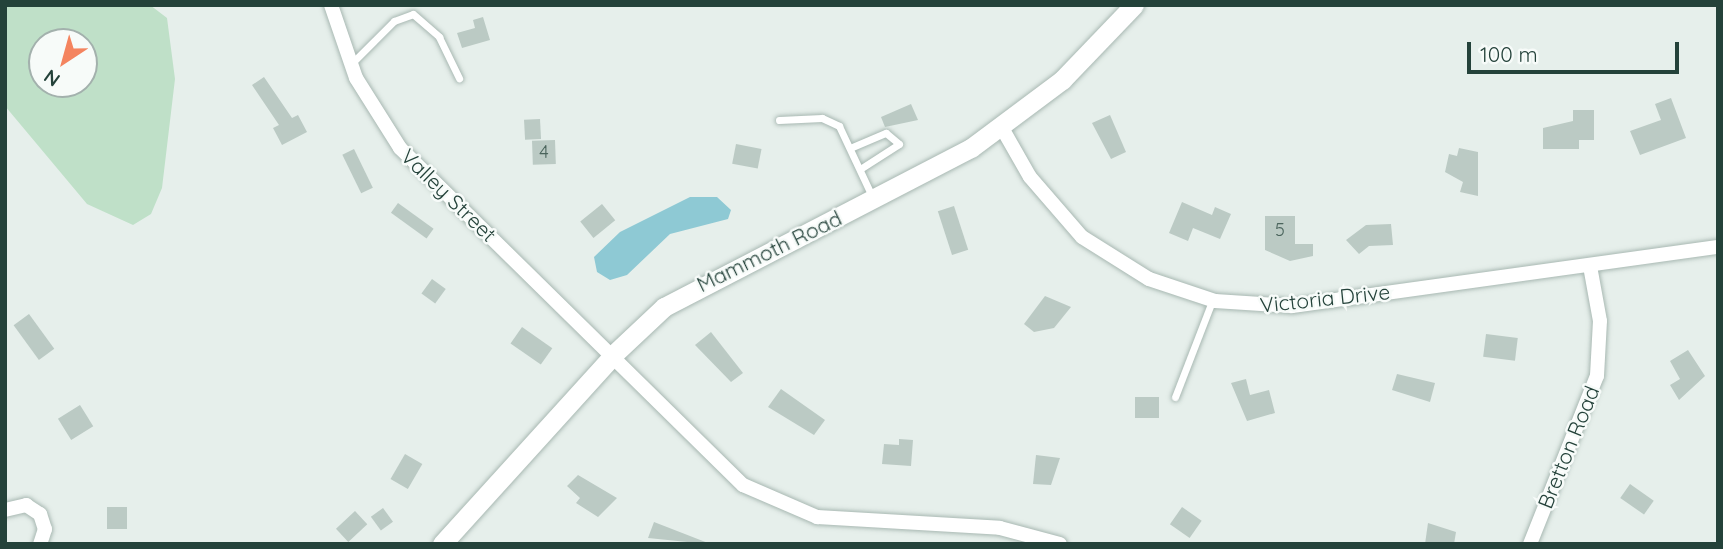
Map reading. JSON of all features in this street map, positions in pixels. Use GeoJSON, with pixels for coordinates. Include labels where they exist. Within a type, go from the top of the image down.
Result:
{"type":"FeatureCollection","features":[{"type":"Feature","properties":{"kind":"main road","name":"Mammoth Road"},"geometry":{"type":"LineString","coordinates":[[442,544],[614,354],[693,288],[873,200],[1002,128],[1080,64],[1134,5]]}},
{"type":"Feature","properties":{"kind":"street","name":"Valley Street"},"geometry":{"type":"LineString","coordinates":[[331,5],[351,65],[379,122],[400,148],[614,354],[705,452],[767,500],[817,517],[1000,528],[1060,544]]}},
{"type":"Feature","properties":{"kind":"street","name":"Victoria Drive"},"geometry":{"type":"LineString","coordinates":[[1002,128],[1038,188],[1082,237],[1149,279],[1212,301],[1292,306],[1718,247]]}},
{"type":"Feature","properties":{"kind":"street","name":"Bretton Road"},"geometry":{"type":"LineString","coordinates":[[1530,544],[1597,376],[1600,321],[1590,265]]}},
{"type":"Feature","properties":{"kind":"street"},"geometry":{"type":"LineString","coordinates":[[7,505],[26,505],[40,514],[45,529],[40,544]]}},
{"type":"Feature","properties":{"kind":"lane"},"geometry":{"type":"LineString","coordinates":[[351,65],[394,21],[413,14],[439,37],[459,78]]}},
{"type":"Feature","properties":{"kind":"lane"},"geometry":{"type":"LineString","coordinates":[[779,120],[830,120],[850,148],[873,200]]}},
{"type":"Feature","properties":{"kind":"lane"},"geometry":{"type":"LineString","coordinates":[[850,148],[886,133],[899,144],[860,169]]}},
{"type":"Feature","properties":{"kind":"lane"},"geometry":{"type":"LineString","coordinates":[[1175,397],[1212,301]]}},
{"type":"Feature","properties":{"kind":"green space"},"geometry":{"type":"Polygon","coordinates":[[[5,5],[150,5],[167,18],[175,79],[162,188],[151,214],[133,225],[87,204],[5,106],[5,5]]]}},
{"type":"Feature","properties":{"kind":"water"},"geometry":{"type":"Polygon","coordinates":[[[690,197],[717,197],[731,210],[728,219],[670,234],[627,275],[610,280],[597,272],[594,257],[620,232],[690,197]]]}},
{"type":"Feature","properties":{"kind":"building"},"geometry":{"type":"Polygon","coordinates":[[[483,17],[490,40],[462,48],[457,33],[475,28],[473,20],[483,17]]]}},
{"type":"Feature","properties":{"kind":"building"},"geometry":{"type":"Polygon","coordinates":[[[264,77],[292,118],[298,115],[307,132],[282,145],[273,128],[279,125],[252,85],[264,77]]]}},
{"type":"Feature","properties":{"kind":"building"},"geometry":{"type":"Polygon","coordinates":[[[1671,98],[1686,138],[1640,155],[1630,131],[1661,120],[1655,104],[1671,98]]]}},
{"type":"Feature","properties":{"kind":"building"},"geometry":{"type":"Polygon","coordinates":[[[911,104],[918,120],[885,127],[881,117],[911,104]]]}},
{"type":"Feature","properties":{"kind":"building"},"geometry":{"type":"Polygon","coordinates":[[[1573,110],[1594,110],[1594,140],[1579,140],[1579,149],[1543,149],[1543,128],[1573,121],[1573,110]]]}},
{"type":"Feature","properties":{"kind":"building"},"geometry":{"type":"Polygon","coordinates":[[[1110,115],[1126,152],[1111,159],[1092,123],[1110,115]]]}},
{"type":"Feature","properties":{"kind":"building"},"geometry":{"type":"Polygon","coordinates":[[[540,119],[541,139],[525,140],[524,120],[540,119]]]}},
{"type":"Feature","properties":{"kind":"building"},"geometry":{"type":"Polygon","coordinates":[[[555,140],[556,164],[533,165],[532,141],[555,140]]]}},
{"type":"Feature","properties":{"kind":"building"},"geometry":{"type":"Polygon","coordinates":[[[736,144],[762,149],[758,169],[732,164],[736,144]]]}},
{"type":"Feature","properties":{"kind":"building"},"geometry":{"type":"Polygon","coordinates":[[[1459,148],[1478,152],[1478,196],[1460,192],[1463,182],[1445,172],[1449,154],[1457,156],[1459,148]]]}},
{"type":"Feature","properties":{"kind":"building"},"geometry":{"type":"Polygon","coordinates":[[[354,149],[373,188],[361,193],[342,155],[354,149]]]}},
{"type":"Feature","properties":{"kind":"building"},"geometry":{"type":"Polygon","coordinates":[[[1182,202],[1212,215],[1215,207],[1231,214],[1220,239],[1193,228],[1188,241],[1169,233],[1182,202]]]}},
{"type":"Feature","properties":{"kind":"building"},"geometry":{"type":"Polygon","coordinates":[[[398,203],[434,229],[427,239],[391,213],[398,203]]]}},
{"type":"Feature","properties":{"kind":"building"},"geometry":{"type":"Polygon","coordinates":[[[602,204],[615,220],[593,238],[580,222],[602,204]]]}},
{"type":"Feature","properties":{"kind":"building"},"geometry":{"type":"Polygon","coordinates":[[[954,206],[968,250],[952,255],[938,211],[954,206]]]}},
{"type":"Feature","properties":{"kind":"building"},"geometry":{"type":"Polygon","coordinates":[[[1265,216],[1295,216],[1295,244],[1313,244],[1313,256],[1290,261],[1265,250],[1265,216]]]}},
{"type":"Feature","properties":{"kind":"building"},"geometry":{"type":"Polygon","coordinates":[[[1391,224],[1393,245],[1369,246],[1359,254],[1346,240],[1366,225],[1391,224]]]}},
{"type":"Feature","properties":{"kind":"building"},"geometry":{"type":"Polygon","coordinates":[[[432,279],[446,289],[435,304],[421,294],[432,279]]]}},
{"type":"Feature","properties":{"kind":"building"},"geometry":{"type":"Polygon","coordinates":[[[1045,296],[1071,307],[1054,328],[1034,332],[1024,324],[1045,296]]]}},
{"type":"Feature","properties":{"kind":"building"},"geometry":{"type":"Polygon","coordinates":[[[29,314],[54,349],[39,360],[14,325],[29,314]]]}},
{"type":"Feature","properties":{"kind":"building"},"geometry":{"type":"Polygon","coordinates":[[[522,327],[552,348],[541,365],[511,343],[522,327]]]}},
{"type":"Feature","properties":{"kind":"building"},"geometry":{"type":"Polygon","coordinates":[[[711,332],[743,373],[731,382],[695,345],[711,332]]]}},
{"type":"Feature","properties":{"kind":"building"},"geometry":{"type":"Polygon","coordinates":[[[1486,334],[1518,338],[1515,361],[1483,357],[1486,334]]]}},
{"type":"Feature","properties":{"kind":"building"},"geometry":{"type":"Polygon","coordinates":[[[1688,350],[1705,376],[1679,400],[1670,385],[1680,379],[1670,361],[1688,350]]]}},
{"type":"Feature","properties":{"kind":"building"},"geometry":{"type":"Polygon","coordinates":[[[1397,374],[1435,383],[1430,402],[1392,390],[1397,374]]]}},
{"type":"Feature","properties":{"kind":"building"},"geometry":{"type":"Polygon","coordinates":[[[1246,379],[1250,395],[1269,390],[1275,413],[1247,421],[1231,383],[1246,379]]]}},
{"type":"Feature","properties":{"kind":"building"},"geometry":{"type":"Polygon","coordinates":[[[781,389],[825,420],[814,435],[768,407],[781,389]]]}},
{"type":"Feature","properties":{"kind":"building"},"geometry":{"type":"Polygon","coordinates":[[[1135,397],[1159,397],[1159,418],[1135,418],[1135,397]]]}},
{"type":"Feature","properties":{"kind":"building"},"geometry":{"type":"Polygon","coordinates":[[[80,405],[93,426],[71,440],[58,419],[80,405]]]}},
{"type":"Feature","properties":{"kind":"building"},"geometry":{"type":"Polygon","coordinates":[[[899,439],[913,440],[911,466],[882,464],[884,444],[899,445],[899,439]]]}},
{"type":"Feature","properties":{"kind":"building"},"geometry":{"type":"Polygon","coordinates":[[[405,454],[422,464],[408,489],[390,479],[405,454]]]}},
{"type":"Feature","properties":{"kind":"building"},"geometry":{"type":"Polygon","coordinates":[[[1036,455],[1060,458],[1051,485],[1033,484],[1036,455]]]}},
{"type":"Feature","properties":{"kind":"building"},"geometry":{"type":"Polygon","coordinates":[[[578,475],[617,498],[598,517],[576,503],[580,498],[567,486],[578,475]]]}},
{"type":"Feature","properties":{"kind":"building"},"geometry":{"type":"Polygon","coordinates":[[[1630,484],[1654,501],[1644,515],[1620,498],[1630,484]]]}},
{"type":"Feature","properties":{"kind":"building"},"geometry":{"type":"Polygon","coordinates":[[[107,507],[127,507],[127,529],[107,529],[107,507]]]}},
{"type":"Feature","properties":{"kind":"building"},"geometry":{"type":"Polygon","coordinates":[[[1182,507],[1202,521],[1190,538],[1170,524],[1182,507]]]}},
{"type":"Feature","properties":{"kind":"building"},"geometry":{"type":"Polygon","coordinates":[[[383,508],[393,522],[381,531],[371,517],[383,508]]]}},
{"type":"Feature","properties":{"kind":"building"},"geometry":{"type":"Polygon","coordinates":[[[355,511],[367,524],[348,542],[336,529],[355,511]]]}},
{"type":"Feature","properties":{"kind":"building"},"geometry":{"type":"Polygon","coordinates":[[[654,522],[708,543],[648,538],[654,522]]]}},
{"type":"Feature","properties":{"kind":"building"},"geometry":{"type":"Polygon","coordinates":[[[1428,523],[1456,532],[1454,544],[1425,544],[1428,523]]]}}]}
